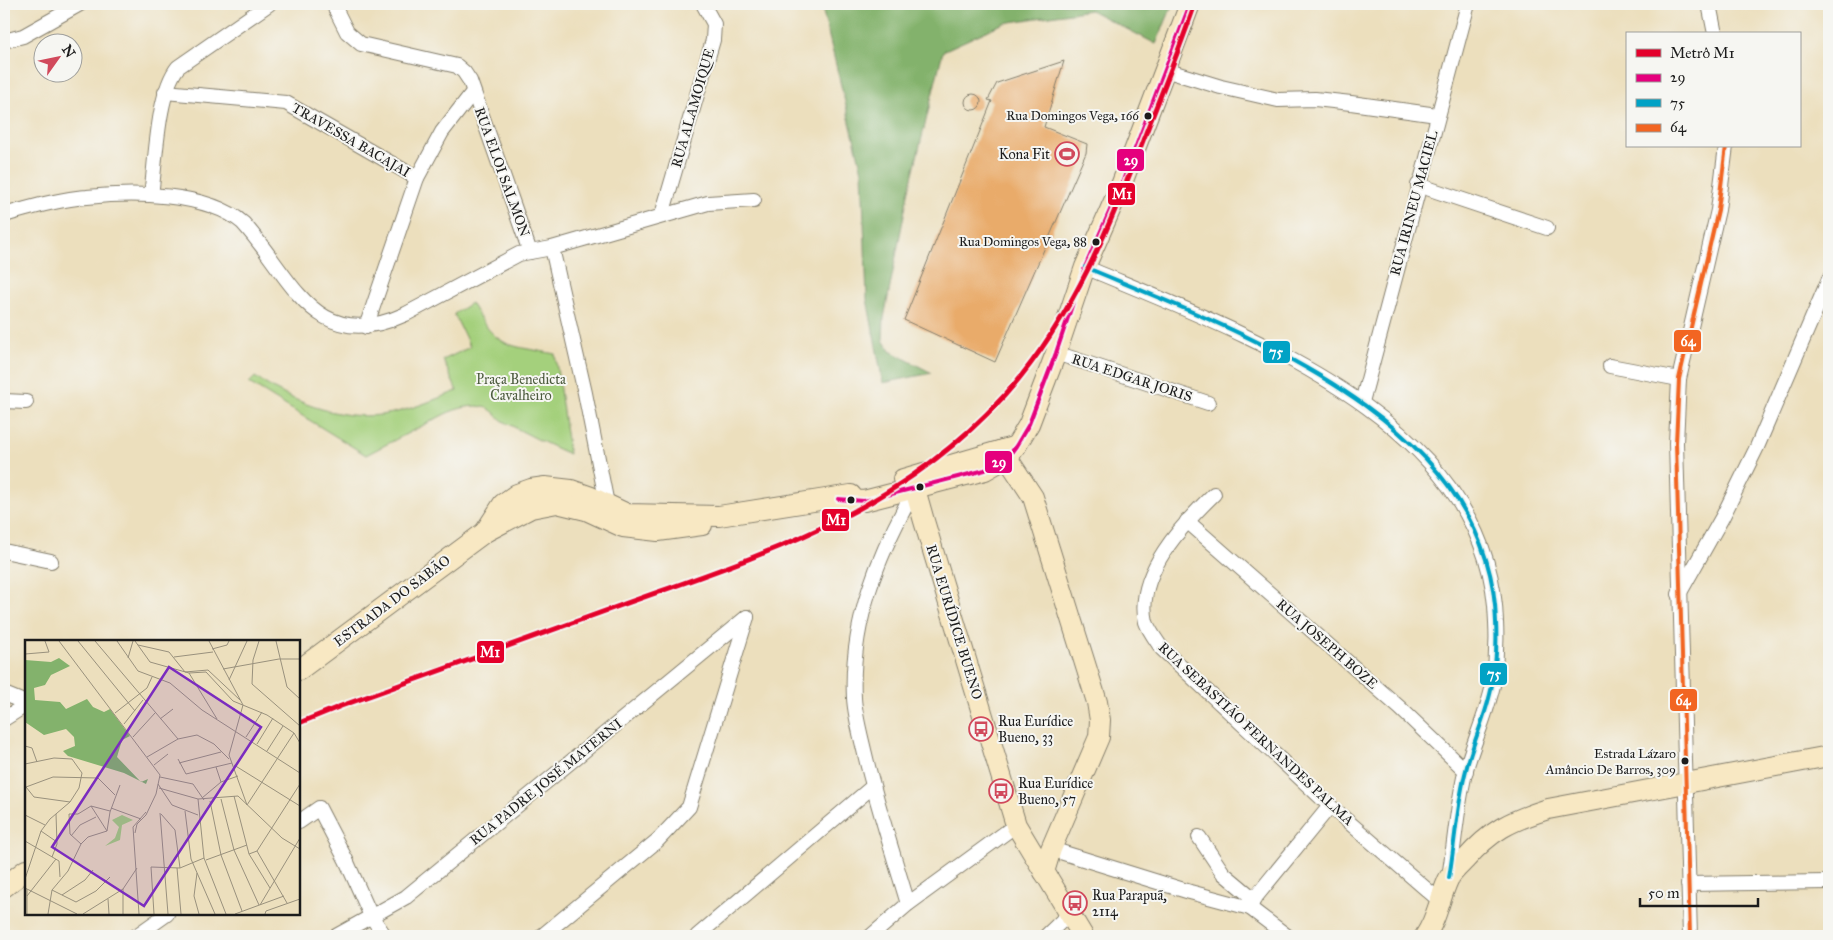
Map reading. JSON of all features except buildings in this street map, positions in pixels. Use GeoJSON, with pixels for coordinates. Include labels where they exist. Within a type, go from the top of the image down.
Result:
{"type":"FeatureCollection","features":[{"type":"Feature","properties":{"kind":"street"},"geometry":{"type":"LineString","coordinates":[[57,4],[57,18]]}},
{"type":"Feature","properties":{"kind":"street"},"geometry":{"type":"LineString","coordinates":[[4,41],[23,36],[80,4]]}},
{"type":"Feature","properties":{"kind":"street"},"geometry":{"type":"LineString","coordinates":[[151,195],[165,92],[178,66],[269,4]]}},
{"type":"Feature","properties":{"kind":"street","name":"RUA ELOI SALMON"},"geometry":{"type":"LineString","coordinates":[[333,4],[352,38],[361,44],[457,66],[464,72],[473,92],[530,252]]}},
{"type":"Feature","properties":{"kind":"street","name":"RUA ALAMOIQUE"},"geometry":{"type":"LineString","coordinates":[[662,215],[713,40],[714,24],[703,4]]}},
{"type":"Feature","properties":{"kind":"street"},"geometry":{"type":"LineString","coordinates":[[1044,872],[1051,849],[1099,737],[1100,720],[1098,702],[1033,497],[1009,451],[1029,424],[1056,353],[1085,267],[1122,183],[1190,4]]}},
{"type":"Feature","properties":{"kind":"street","name":"RUA IRINEU MACIEL"},"geometry":{"type":"LineString","coordinates":[[1362,402],[1418,185],[1468,4]]}},
{"type":"Feature","properties":{"kind":"street"},"geometry":{"type":"LineString","coordinates":[[1708,4],[1715,32]]}},
{"type":"Feature","properties":{"kind":"street"},"geometry":{"type":"LineString","coordinates":[[1165,70],[1221,87],[1278,100],[1315,100],[1351,103],[1437,115]]}},
{"type":"Feature","properties":{"kind":"street","name":"TRAVESSA BACAJAI"},"geometry":{"type":"LineString","coordinates":[[165,92],[286,103],[417,178]]}},
{"type":"Feature","properties":{"kind":"street"},"geometry":{"type":"LineString","coordinates":[[366,327],[417,178],[442,132],[473,92]]}},
{"type":"Feature","properties":{"kind":"street"},"geometry":{"type":"LineString","coordinates":[[1690,936],[1684,782],[1676,443],[1679,379],[1718,210],[1726,148]]}},
{"type":"Feature","properties":{"kind":"street"},"geometry":{"type":"LineString","coordinates":[[1418,185],[1547,228]]}},
{"type":"Feature","properties":{"kind":"street"},"geometry":{"type":"LineString","coordinates":[[4,215],[85,197],[151,195],[180,198],[214,207],[234,215],[248,228],[306,303],[330,320],[366,327],[389,322],[432,301],[509,258],[552,248],[708,203],[754,200]]}},
{"type":"Feature","properties":{"kind":"street"},"geometry":{"type":"LineString","coordinates":[[552,248],[591,421],[605,503],[615,523]]}},
{"type":"Feature","properties":{"kind":"street"},"geometry":{"type":"LineString","coordinates":[[1085,267],[1221,324],[1292,361],[1362,402],[1412,442],[1444,480],[1474,526],[1494,583],[1496,624],[1492,685],[1466,771],[1449,878],[1440,901],[1432,932]]}},
{"type":"Feature","properties":{"kind":"street"},"geometry":{"type":"LineString","coordinates":[[1679,594],[1723,516],[1757,447],[1829,279]]}},
{"type":"Feature","properties":{"kind":"street","name":"RUA EDGAR JORIS"},"geometry":{"type":"LineString","coordinates":[[1056,353],[1208,403]]}},
{"type":"Feature","properties":{"kind":"street"},"geometry":{"type":"LineString","coordinates":[[1610,366],[1679,379]]}},
{"type":"Feature","properties":{"kind":"street"},"geometry":{"type":"LineString","coordinates":[[4,401],[26,402]]}},
{"type":"Feature","properties":{"kind":"street","name":"ESTRADA DO SABÃO"},"geometry":{"type":"LineString","coordinates":[[485,532],[503,504],[517,494],[531,489],[545,487],[571,490],[605,503],[626,514],[719,516],[838,499],[941,466],[1009,451]]}},
{"type":"Feature","properties":{"kind":"street","name":"ESTRADA DO SABÃO"},"geometry":{"type":"LineString","coordinates":[[838,499],[864,501],[986,470],[1009,451]]}},
{"type":"Feature","properties":{"kind":"street"},"geometry":{"type":"LineString","coordinates":[[908,904],[872,786],[854,699],[854,667],[859,620],[872,579],[895,524],[918,481],[941,466]]}},
{"type":"Feature","properties":{"kind":"street","name":"RUA EURÍDICE BUENO"},"geometry":{"type":"LineString","coordinates":[[915,488],[1014,819],[1083,936]]}},
{"type":"Feature","properties":{"kind":"street","name":"RUA SEBASTIÃO FERNANDES PALMA"},"geometry":{"type":"LineString","coordinates":[[1214,494],[1187,521],[1158,558],[1146,597],[1146,622],[1162,649],[1330,806],[1440,901]]}},
{"type":"Feature","properties":{"kind":"street","name":"ESTRADA DO SABÃO"},"geometry":{"type":"LineString","coordinates":[[300,669],[485,532],[531,508],[557,503],[586,510],[623,527],[662,532],[702,525],[719,516]]}},
{"type":"Feature","properties":{"kind":"street","name":"RUA JOSEPH BOZE"},"geometry":{"type":"LineString","coordinates":[[1187,521],[1400,708],[1466,771]]}},
{"type":"Feature","properties":{"kind":"street"},"geometry":{"type":"LineString","coordinates":[[4,551],[51,561]]}},
{"type":"Feature","properties":{"kind":"street","name":"RUA PADRE JOSÉ MATERNI"},"geometry":{"type":"LineString","coordinates":[[336,936],[406,897],[747,617],[689,807],[658,840],[542,936]]}},
{"type":"Feature","properties":{"kind":"street"},"geometry":{"type":"LineString","coordinates":[[4,694],[25,704]]}},
{"type":"Feature","properties":{"kind":"street"},"geometry":{"type":"LineString","coordinates":[[4,719],[25,705]]}},
{"type":"Feature","properties":{"kind":"street"},"geometry":{"type":"LineString","coordinates":[[1449,878],[1483,840],[1514,820],[1548,809],[1829,756]]}},
{"type":"Feature","properties":{"kind":"street"},"geometry":{"type":"LineString","coordinates":[[697,936],[872,786]]}},
{"type":"Feature","properties":{"kind":"street"},"geometry":{"type":"LineString","coordinates":[[1252,903],[1330,806]]}},
{"type":"Feature","properties":{"kind":"street"},"geometry":{"type":"LineString","coordinates":[[300,821],[319,808],[346,860],[371,916],[385,936]]}},
{"type":"Feature","properties":{"kind":"street"},"geometry":{"type":"LineString","coordinates":[[870,936],[1014,819]]}},
{"type":"Feature","properties":{"kind":"street","name":"RUA EURÍDICE BUENO"},"geometry":{"type":"LineString","coordinates":[[1014,819],[1030,838],[1051,849]]}},
{"type":"Feature","properties":{"kind":"street"},"geometry":{"type":"LineString","coordinates":[[1199,837],[1223,873],[1287,936]]}},
{"type":"Feature","properties":{"kind":"street"},"geometry":{"type":"LineString","coordinates":[[1051,849],[1190,892],[1252,903]]}},
{"type":"Feature","properties":{"kind":"street"},"geometry":{"type":"LineString","coordinates":[[4,887],[25,871]]}},
{"type":"Feature","properties":{"kind":"street"},"geometry":{"type":"LineString","coordinates":[[1688,884],[1829,882]]}},
{"type":"Feature","properties":{"kind":"street"},"geometry":{"type":"LineString","coordinates":[[1046,936],[1069,914]]}},
{"type":"Feature","properties":{"kind":"street"},"geometry":{"type":"LineString","coordinates":[[136,936],[165,915]]}},
{"type":"Feature","properties":{"kind":"green space"},"geometry":{"type":"Polygon","coordinates":[[[821,4],[1173,4],[1156,44],[1090,10],[1004,23],[943,51],[908,194],[884,318],[883,340],[890,351],[932,373],[883,383],[867,299],[862,171],[821,4]]]}},
{"type":"Feature","properties":{"kind":"green space","name":"Praça Benedicta Cavalheiro"},"geometry":{"type":"Polygon","coordinates":[[[471,303],[489,329],[505,342],[514,346],[555,354],[569,454],[505,422],[489,409],[471,406],[445,414],[366,455],[249,383],[255,377],[283,394],[299,401],[331,412],[348,415],[381,415],[419,405],[457,391],[443,360],[470,347],[454,314],[471,303]]]}},
{"type":"Feature","properties":{"kind":"metro line","name":"M1"},"geometry":{"type":"LineString","coordinates":[[300,723],[776,548],[826,526],[873,501],[919,471],[963,437],[1004,396],[1029,366],[1071,302],[1121,196],[1195,4]]}},
{"type":"Feature","properties":{"kind":"transit line","name":"29"},"geometry":{"type":"LineString","coordinates":[[838,499],[864,501],[985,470],[1008,457],[1016,446],[1029,424],[1056,353],[1085,267],[1122,183],[1190,4]]}},
{"type":"Feature","properties":{"kind":"transit line","name":"64"},"geometry":{"type":"LineString","coordinates":[[1690,936],[1676,443],[1679,379],[1718,210],[1726,148]]}},
{"type":"Feature","properties":{"kind":"transit line","name":"75"},"geometry":{"type":"LineString","coordinates":[[1085,267],[1214,321],[1282,355],[1347,393],[1405,438],[1452,490],[1484,551],[1496,622],[1496,638],[1492,685],[1463,783],[1449,878]]}},
{"type":"Feature","properties":{"kind":"place","name":"Rua Domingos Vega, 166"},"geometry":{"type":"Point","coordinates":[1148,116]}},
{"type":"Feature","properties":{"kind":"place","name":"Kona Fit"},"geometry":{"type":"Point","coordinates":[1067,154]}},
{"type":"Feature","properties":{"kind":"place","name":"Rua Domingos Vega, 88"},"geometry":{"type":"Point","coordinates":[1096,242]}},
{"type":"Feature","properties":{"kind":"place","name":"Rua Eurídice Bueno, 33"},"geometry":{"type":"Point","coordinates":[981,729]}},
{"type":"Feature","properties":{"kind":"place","name":"Estrada Lázaro Amâncio De Barros, 309"},"geometry":{"type":"Point","coordinates":[1685,761]}},
{"type":"Feature","properties":{"kind":"place","name":"Rua Eurídice Bueno, 57"},"geometry":{"type":"Point","coordinates":[1001,791]}},
{"type":"Feature","properties":{"kind":"place","name":"Rua Parapuã, 2114"},"geometry":{"type":"Point","coordinates":[1075,903]}}]}
